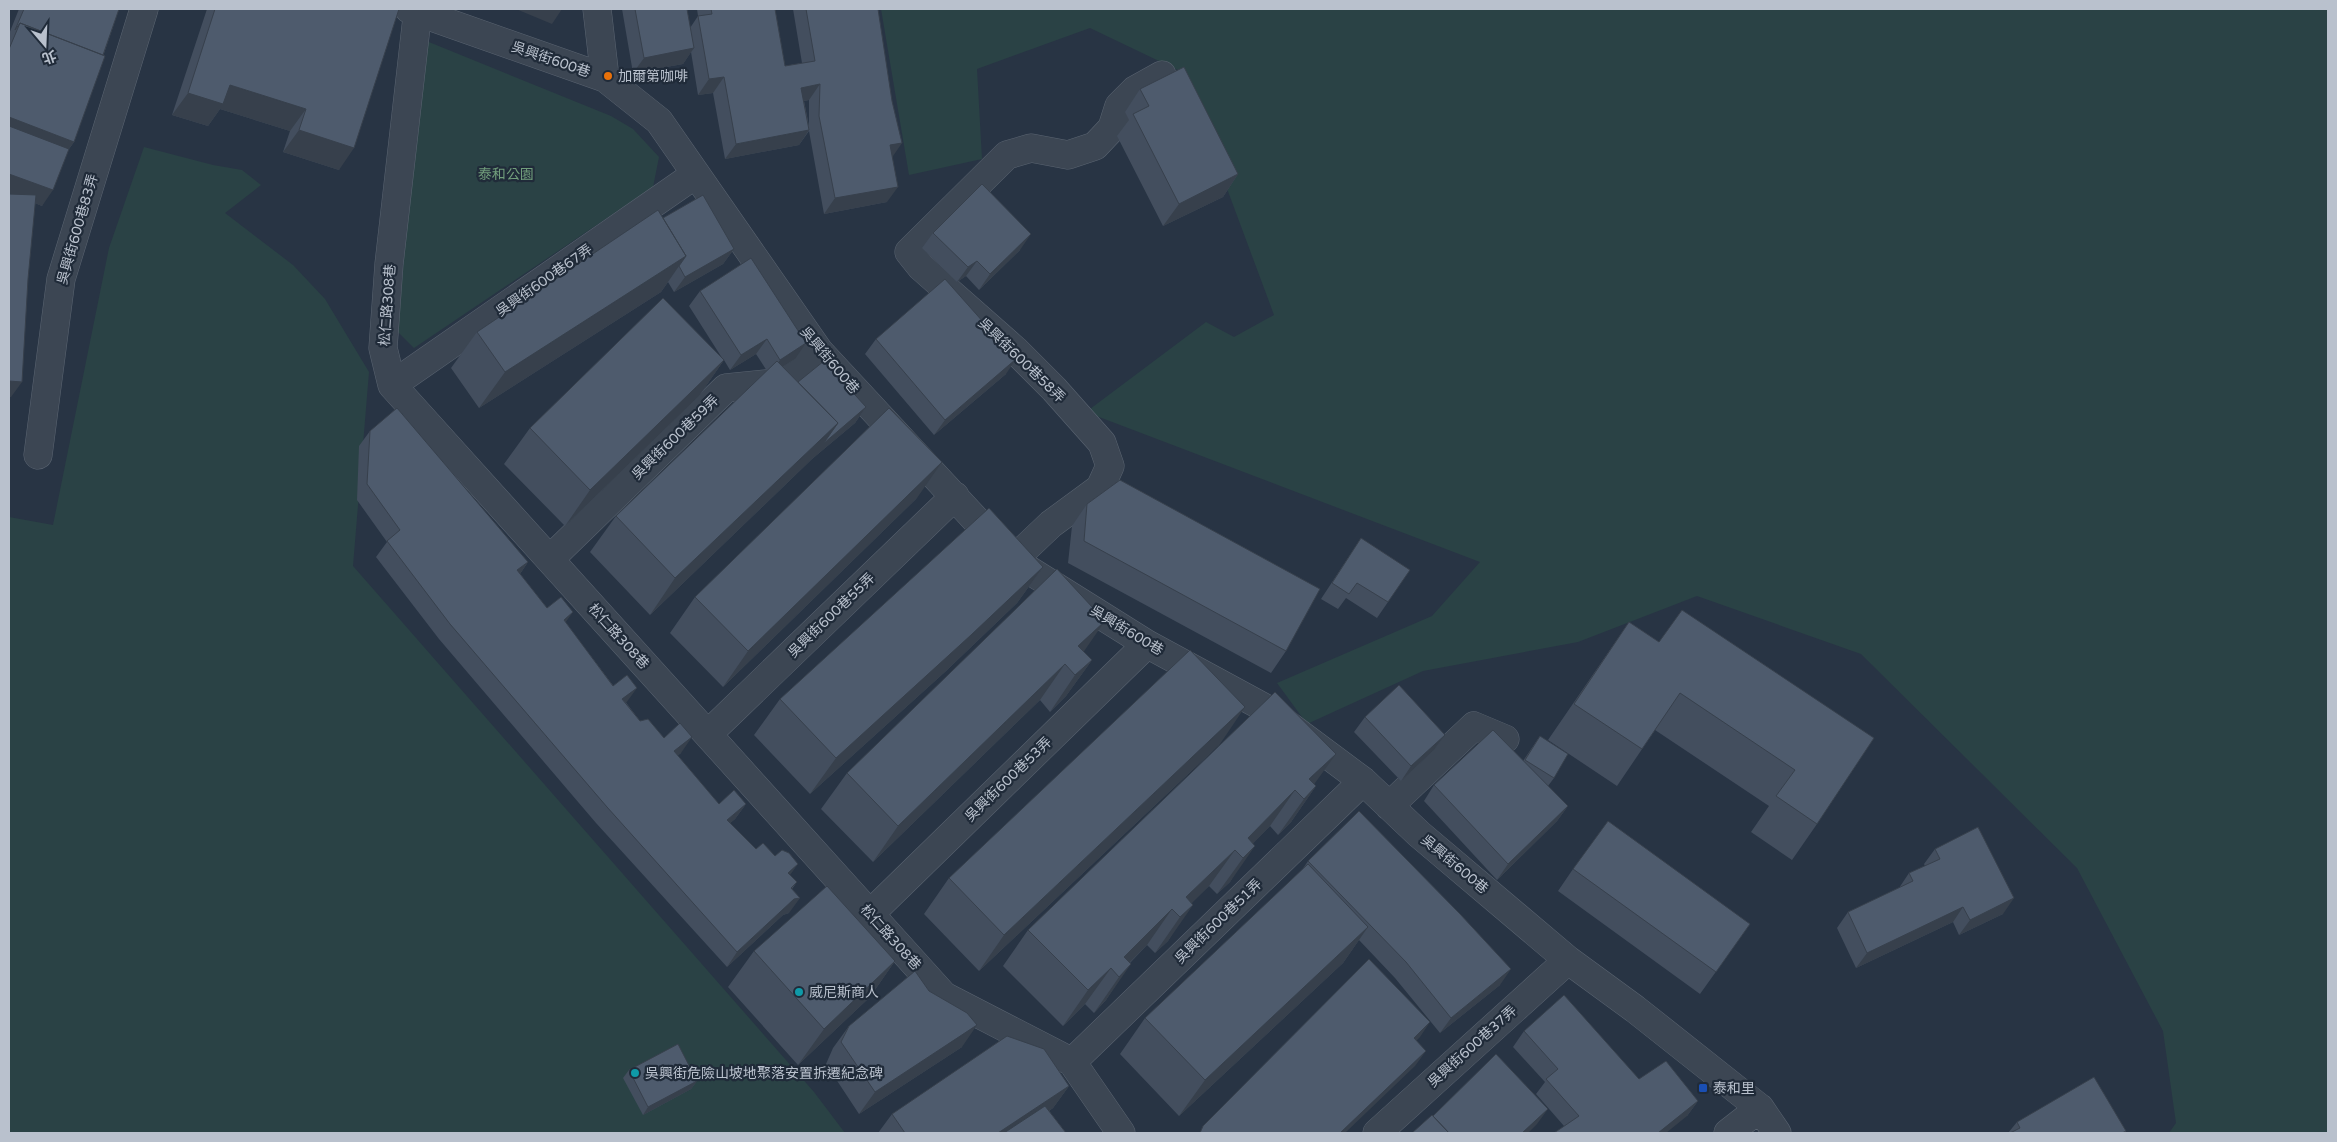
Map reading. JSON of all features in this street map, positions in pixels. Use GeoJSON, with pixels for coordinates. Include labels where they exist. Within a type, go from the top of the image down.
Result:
{"type":"FeatureCollection","features":[{"type":"Feature","properties":{"kind":"street","name":"吳興街600巷83弄"},"geometry":{"type":"LineString","coordinates":[[38,455],[61,279],[144,9]]}},
{"type":"Feature","properties":{"kind":"street"},"geometry":{"type":"LineString","coordinates":[[597,9],[605,78]]}},
{"type":"Feature","properties":{"kind":"street","name":"吳興街600巷"},"geometry":{"type":"LineString","coordinates":[[415,10],[605,78],[658,121],[819,351],[1014,560],[1147,644],[1265,708],[1363,781],[1419,834],[1568,960],[1635,1009],[1760,1108],[1777,1133]]}},
{"type":"Feature","properties":{"kind":"street","name":"松仁路308巷"},"geometry":{"type":"LineString","coordinates":[[415,10],[389,264],[383,348],[392,385],[944,996],[1072,1062],[1121,1133]]}},
{"type":"Feature","properties":{"kind":"street","name":"吳興街600巷58弄"},"geometry":{"type":"LineString","coordinates":[[1014,560],[1051,524],[1100,488],[1110,466],[1102,442],[1015,350],[921,267],[909,252],[1007,155],[1031,148],[1068,155],[1095,146],[1112,128],[1119,106],[1135,90],[1162,75]]}},
{"type":"Feature","properties":{"kind":"street","name":"吳興街600巷67弄"},"geometry":{"type":"LineString","coordinates":[[392,385],[696,174]]}},
{"type":"Feature","properties":{"kind":"street","name":"吳興街600巷59弄"},"geometry":{"type":"LineString","coordinates":[[550,559],[726,388],[783,382],[819,351]]}},
{"type":"Feature","properties":{"kind":"street","name":"吳興街600巷55弄"},"geometry":{"type":"LineString","coordinates":[[708,734],[955,496]]}},
{"type":"Feature","properties":{"kind":"street","name":"吳興街600巷53弄"},"geometry":{"type":"LineString","coordinates":[[870,914],[1147,644]]}},
{"type":"Feature","properties":{"kind":"street"},"geometry":{"type":"LineString","coordinates":[[1389,806],[1474,726],[1505,739]]}},
{"type":"Feature","properties":{"kind":"street","name":"吳興街600巷51弄"},"geometry":{"type":"LineString","coordinates":[[1072,1062],[1363,781]]}},
{"type":"Feature","properties":{"kind":"street","name":"吳興街600巷37弄"},"geometry":{"type":"LineString","coordinates":[[1377,1133],[1568,960]]}},
{"type":"Feature","properties":{"kind":"street"},"geometry":{"type":"LineString","coordinates":[[1728,1133],[1760,1108]]}},
{"type":"Feature","properties":{"kind":"green space"},"geometry":{"type":"Polygon","coordinates":[[[881,9],[2328,9],[2328,1133],[2169,1133],[2176,1123],[2163,1031],[2077,868],[1861,654],[1697,596],[1578,642],[1423,671],[1307,724],[1277,683],[1432,616],[1480,562],[1086,412],[1206,322],[1234,337],[1274,315],[1184,73],[1090,28],[977,69],[982,159],[909,175],[881,9]]]}},
{"type":"Feature","properties":{"kind":"green space","name":"泰和公園"},"geometry":{"type":"Polygon","coordinates":[[[424,40],[611,116],[633,129],[659,157],[653,187],[414,348],[398,332],[421,42],[424,40]]]}},
{"type":"Feature","properties":{"kind":"green space"},"geometry":{"type":"Polygon","coordinates":[[[144,147],[213,165],[242,170],[261,185],[225,213],[293,265],[325,299],[369,372],[353,566],[814,1092],[845,1133],[9,1133],[9,517],[53,525],[109,248],[144,147]]]}},
{"type":"Feature","properties":{"kind":"building"},"geometry":{"type":"Polygon","coordinates":[[[24,9],[119,9],[103,55],[20,23],[15,30],[24,9]]]}},
{"type":"Feature","properties":{"kind":"building"},"geometry":{"type":"Polygon","coordinates":[[[215,9],[399,9],[354,148],[299,130],[306,109],[230,85],[223,104],[188,93],[215,9]]]}},
{"type":"Feature","properties":{"kind":"building"},"geometry":{"type":"Polygon","coordinates":[[[635,9],[687,9],[694,48],[644,58],[635,9]]]}},
{"type":"Feature","properties":{"kind":"building"},"geometry":{"type":"Polygon","coordinates":[[[711,9],[775,9],[785,66],[815,61],[806,9],[878,9],[892,101],[902,143],[890,145],[898,187],[835,198],[819,116],[820,84],[801,88],[809,130],[736,144],[724,77],[709,79],[698,16],[712,14],[711,9]]]}},
{"type":"Feature","properties":{"kind":"building"},"geometry":{"type":"Polygon","coordinates":[[[20,23],[105,56],[74,142],[9,117],[9,49],[20,23]]]}},
{"type":"Feature","properties":{"kind":"building"},"geometry":{"type":"Polygon","coordinates":[[[1184,67],[1238,174],[1179,204],[1133,114],[1149,106],[1140,89],[1184,67]]]}},
{"type":"Feature","properties":{"kind":"building"},"geometry":{"type":"Polygon","coordinates":[[[9,126],[69,149],[53,190],[9,174],[9,126]]]}},
{"type":"Feature","properties":{"kind":"building"},"geometry":{"type":"Polygon","coordinates":[[[982,184],[1031,234],[990,274],[977,261],[968,267],[933,233],[982,184]]]}},
{"type":"Feature","properties":{"kind":"building"},"geometry":{"type":"Polygon","coordinates":[[[9,194],[36,195],[28,279],[22,382],[9,381],[9,194]]]}},
{"type":"Feature","properties":{"kind":"building"},"geometry":{"type":"Polygon","coordinates":[[[703,195],[734,249],[685,277],[679,266],[686,256],[663,218],[703,195]]]}},
{"type":"Feature","properties":{"kind":"building"},"geometry":{"type":"Polygon","coordinates":[[[658,210],[686,256],[505,372],[477,332],[658,210]]]}},
{"type":"Feature","properties":{"kind":"building"},"geometry":{"type":"Polygon","coordinates":[[[751,258],[806,343],[780,360],[767,339],[741,355],[700,291],[751,258]]]}},
{"type":"Feature","properties":{"kind":"building"},"geometry":{"type":"Polygon","coordinates":[[[945,279],[1016,359],[945,420],[876,339],[945,279]]]}},
{"type":"Feature","properties":{"kind":"building"},"geometry":{"type":"Polygon","coordinates":[[[663,298],[724,360],[590,490],[530,428],[663,298]]]}},
{"type":"Feature","properties":{"kind":"building"},"geometry":{"type":"Polygon","coordinates":[[[777,361],[838,423],[675,578],[616,516],[777,361]]]}},
{"type":"Feature","properties":{"kind":"building"},"geometry":{"type":"Polygon","coordinates":[[[824,361],[866,407],[823,444],[838,423],[798,382],[824,361]]]}},
{"type":"Feature","properties":{"kind":"building"},"geometry":{"type":"Polygon","coordinates":[[[397,408],[528,562],[517,570],[547,608],[561,597],[573,612],[564,620],[613,686],[627,675],[637,688],[622,699],[640,721],[648,719],[664,738],[680,723],[692,737],[674,751],[719,804],[734,790],[746,804],[727,820],[756,849],[763,843],[775,856],[782,850],[789,853],[798,864],[788,873],[797,882],[791,888],[800,898],[794,899],[737,952],[607,807],[450,624],[387,541],[400,530],[367,484],[370,431],[397,408]]]}},
{"type":"Feature","properties":{"kind":"building"},"geometry":{"type":"Polygon","coordinates":[[[889,408],[942,462],[748,651],[695,597],[889,408]]]}},
{"type":"Feature","properties":{"kind":"building"},"geometry":{"type":"Polygon","coordinates":[[[1120,480],[1320,589],[1286,651],[1084,541],[1087,504],[1120,480]]]}},
{"type":"Feature","properties":{"kind":"building"},"geometry":{"type":"Polygon","coordinates":[[[989,508],[1043,567],[836,758],[780,699],[989,508]]]}},
{"type":"Feature","properties":{"kind":"building"},"geometry":{"type":"Polygon","coordinates":[[[1361,538],[1410,570],[1388,602],[1357,583],[1349,594],[1332,583],[1361,538]]]}},
{"type":"Feature","properties":{"kind":"building"},"geometry":{"type":"Polygon","coordinates":[[[1057,569],[1105,621],[1078,646],[1092,660],[1075,675],[1065,664],[898,826],[847,773],[1057,569]]]}},
{"type":"Feature","properties":{"kind":"building"},"geometry":{"type":"Polygon","coordinates":[[[1682,610],[1874,738],[1817,824],[1776,796],[1795,770],[1680,693],[1642,749],[1574,704],[1629,622],[1659,642],[1682,610]]]}},
{"type":"Feature","properties":{"kind":"building"},"geometry":{"type":"Polygon","coordinates":[[[1190,650],[1245,707],[1004,935],[949,878],[1190,650]]]}},
{"type":"Feature","properties":{"kind":"building"},"geometry":{"type":"Polygon","coordinates":[[[1399,685],[1445,735],[1411,766],[1365,717],[1399,685]]]}},
{"type":"Feature","properties":{"kind":"building"},"geometry":{"type":"Polygon","coordinates":[[[1275,692],[1336,754],[1309,779],[1316,786],[1304,799],[1295,790],[1248,838],[1255,846],[1243,858],[1235,850],[1186,897],[1193,905],[1180,917],[1172,909],[1124,957],[1131,964],[1119,977],[1111,968],[1088,990],[1028,930],[1275,692]]]}},
{"type":"Feature","properties":{"kind":"building"},"geometry":{"type":"Polygon","coordinates":[[[1493,730],[1568,806],[1508,864],[1434,785],[1493,730]]]}},
{"type":"Feature","properties":{"kind":"building"},"geometry":{"type":"Polygon","coordinates":[[[1540,736],[1568,754],[1554,778],[1525,760],[1540,736]]]}},
{"type":"Feature","properties":{"kind":"building"},"geometry":{"type":"Polygon","coordinates":[[[1359,811],[1511,969],[1451,1018],[1406,962],[1308,861],[1359,811]]]}},
{"type":"Feature","properties":{"kind":"building"},"geometry":{"type":"Polygon","coordinates":[[[1608,821],[1750,924],[1716,972],[1573,869],[1608,821]]]}},
{"type":"Feature","properties":{"kind":"building"},"geometry":{"type":"Polygon","coordinates":[[[1978,827],[2014,898],[1970,920],[1963,907],[1867,953],[1848,912],[1913,881],[1909,873],[1940,859],[1935,849],[1978,827]]]}},
{"type":"Feature","properties":{"kind":"building"},"geometry":{"type":"Polygon","coordinates":[[[1308,864],[1368,927],[1205,1080],[1145,1018],[1308,864]]]}},
{"type":"Feature","properties":{"kind":"building"},"geometry":{"type":"Polygon","coordinates":[[[827,886],[895,961],[824,1029],[754,951],[827,886]]]}},
{"type":"Feature","properties":{"kind":"building"},"geometry":{"type":"Polygon","coordinates":[[[1369,959],[1430,1022],[1414,1038],[1426,1051],[1340,1133],[1200,1133],[1203,1126],[1369,959]]]}},
{"type":"Feature","properties":{"kind":"building"},"geometry":{"type":"Polygon","coordinates":[[[915,971],[929,991],[967,1013],[977,1025],[875,1092],[841,1042],[849,1026],[915,971]]]}},
{"type":"Feature","properties":{"kind":"building"},"geometry":{"type":"Polygon","coordinates":[[[1564,995],[1639,1079],[1666,1061],[1698,1101],[1658,1133],[1554,1133],[1579,1116],[1546,1079],[1558,1069],[1524,1031],[1564,995]]]}},
{"type":"Feature","properties":{"kind":"building"},"geometry":{"type":"Polygon","coordinates":[[[1007,1036],[1044,1049],[1069,1086],[998,1133],[905,1133],[892,1114],[1007,1036]]]}},
{"type":"Feature","properties":{"kind":"building"},"geometry":{"type":"Polygon","coordinates":[[[678,1044],[697,1081],[648,1107],[629,1070],[678,1044]]]}},
{"type":"Feature","properties":{"kind":"building"},"geometry":{"type":"Polygon","coordinates":[[[1496,1054],[1548,1109],[1522,1133],[1449,1133],[1433,1116],[1496,1054]]]}},
{"type":"Feature","properties":{"kind":"building"},"geometry":{"type":"Polygon","coordinates":[[[2094,1077],[2126,1131],[2122,1133],[2010,1133],[2020,1128],[2017,1122],[2094,1077]]]}},
{"type":"Feature","properties":{"kind":"building"},"geometry":{"type":"Polygon","coordinates":[[[1045,1106],[1066,1133],[1004,1133],[1045,1106]]]}},
{"type":"Feature","properties":{"kind":"building"},"geometry":{"type":"Polygon","coordinates":[[[1432,1115],[1449,1133],[1412,1133],[1432,1115]]]}},
{"type":"Feature","properties":{"kind":"place","name":"加爾第咖啡"},"geometry":{"type":"Point","coordinates":[608,76]}},
{"type":"Feature","properties":{"kind":"place","name":"威尼斯商人"},"geometry":{"type":"Point","coordinates":[799,992]}},
{"type":"Feature","properties":{"kind":"place","name":"吳興街危險山坡地聚落安置拆遷紀念碑"},"geometry":{"type":"Point","coordinates":[635,1073]}},
{"type":"Feature","properties":{"kind":"place","name":"泰和里"},"geometry":{"type":"Point","coordinates":[1703,1088]}}]}
